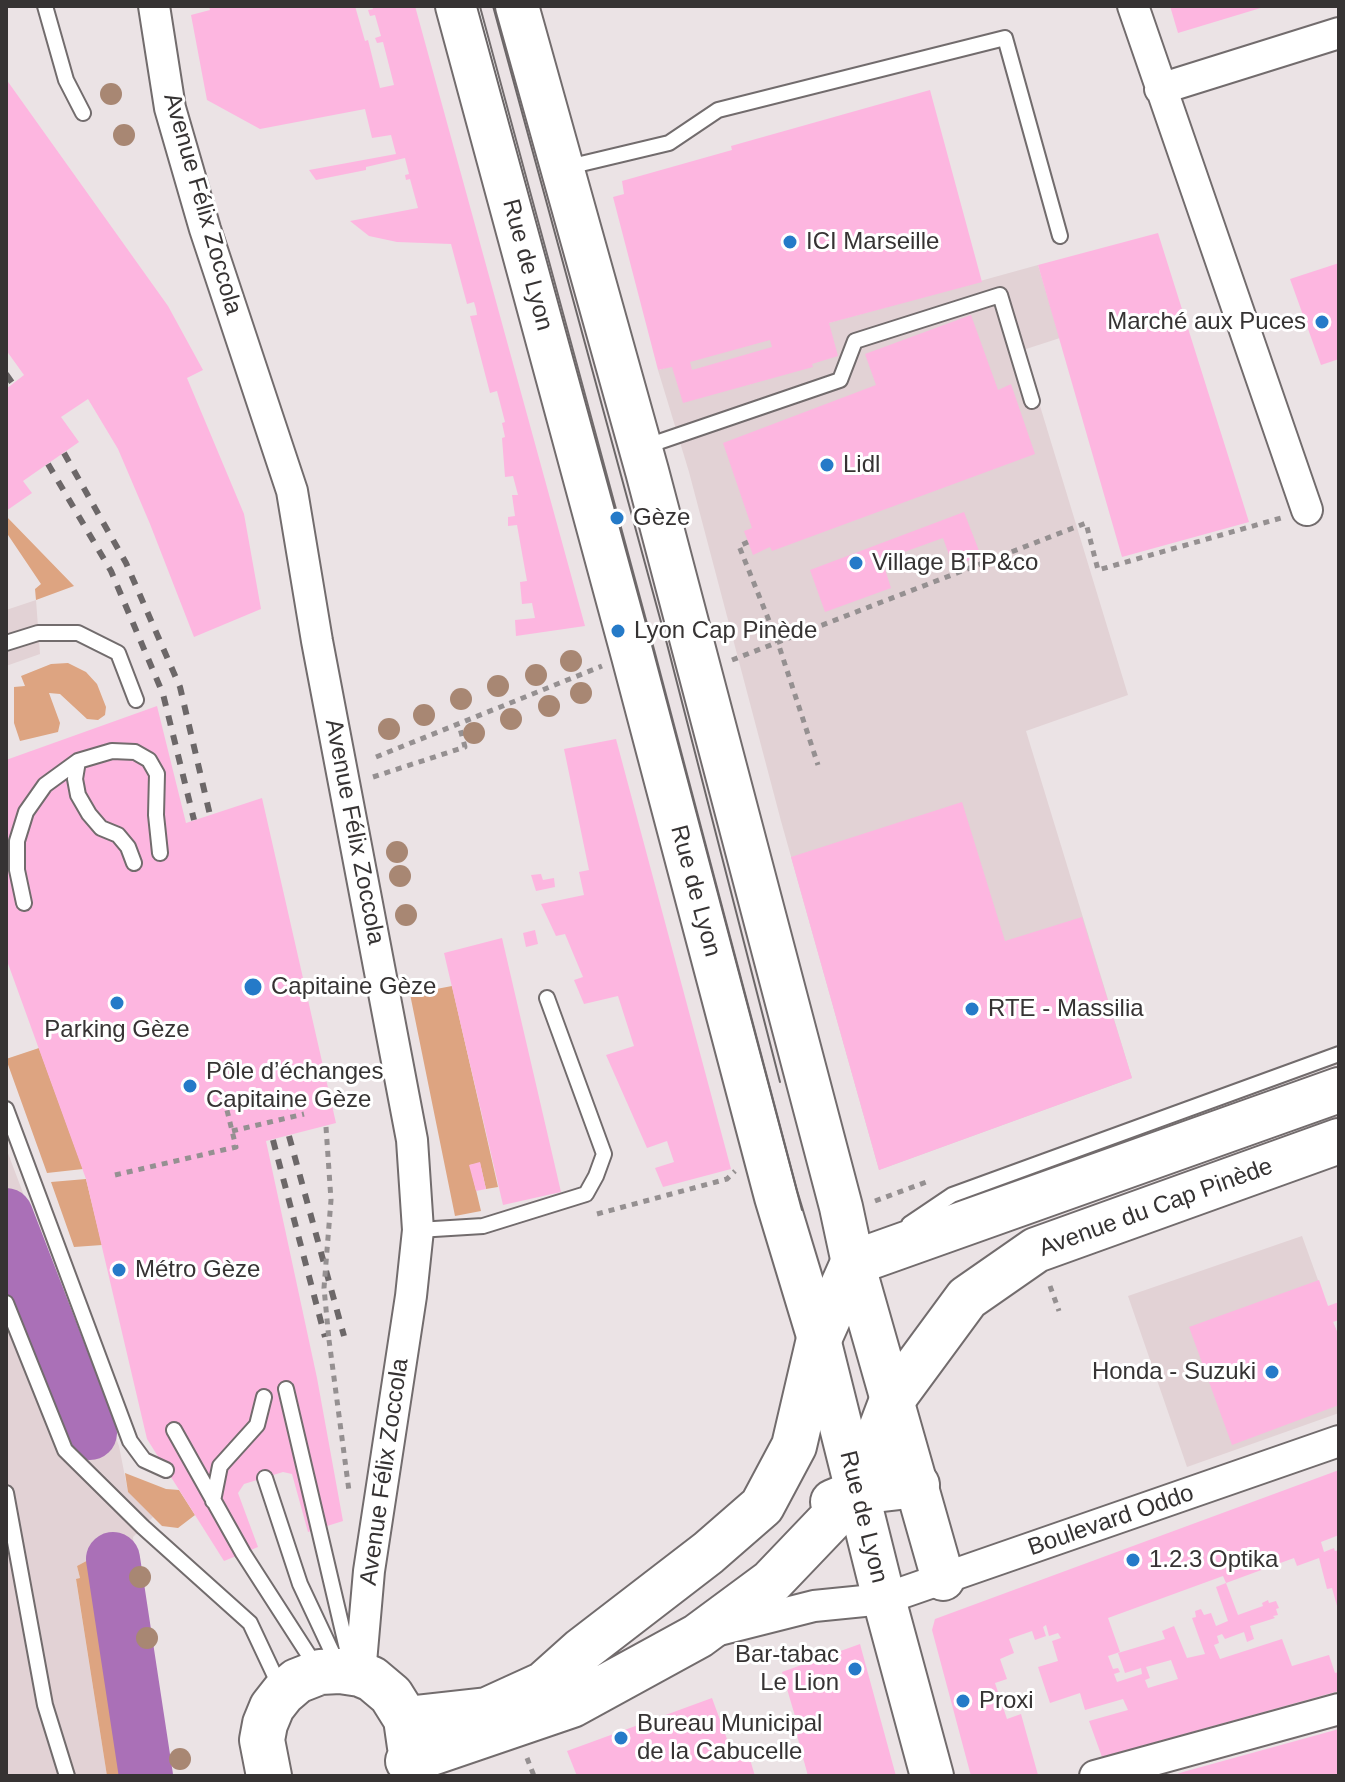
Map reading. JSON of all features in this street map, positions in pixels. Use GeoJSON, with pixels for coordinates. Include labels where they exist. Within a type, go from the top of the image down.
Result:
{"type":"FeatureCollection","features":[{"type":"Feature","properties":{"kind":"main road","name":"Avenue du Cap Pinède"},"geometry":{"type":"LineString","coordinates":[[853,1263],[1339,1090]]}},
{"type":"Feature","properties":{"kind":"main road","name":"Avenue du Cap Pinède"},"geometry":{"type":"LineString","coordinates":[[857,1492],[892,1400],[967,1298],[1036,1250],[1339,1141]]}},
{"type":"Feature","properties":{"kind":"main road"},"geometry":{"type":"LineString","coordinates":[[406,1761],[487,1710],[544,1684],[762,1506],[794,1446],[819,1339],[853,1263]]}},
{"type":"Feature","properties":{"kind":"main road"},"geometry":{"type":"LineString","coordinates":[[708,1553],[857,1492],[917,1485]]}},
{"type":"Feature","properties":{"kind":"main road"},"geometry":{"type":"LineString","coordinates":[[406,1761],[572,1705],[698,1636],[771,1582],[857,1492]]}},
{"type":"Feature","properties":{"kind":"main road"},"geometry":{"type":"LineString","coordinates":[[261,1773],[265,1724],[272,1707],[331,1676],[372,1679],[391,1695],[406,1761]]}},
{"type":"Feature","properties":{"kind":"street","name":"Avenue Félix Zoccola"},"geometry":{"type":"LineString","coordinates":[[154,6],[170,108],[205,229],[292,491],[317,641],[412,1140],[418,1230],[411,1296],[369,1571],[331,1676]]}},
{"type":"Feature","properties":{"kind":"street","name":"Rue de Lyon"},"geometry":{"type":"LineString","coordinates":[[457,6],[776,1197],[819,1339],[932,1776]]}},
{"type":"Feature","properties":{"kind":"street"},"geometry":{"type":"LineString","coordinates":[[517,6],[640,448],[837,1192],[853,1263],[943,1579]]}},
{"type":"Feature","properties":{"kind":"street"},"geometry":{"type":"LineString","coordinates":[[1133,6],[1307,510]]}},
{"type":"Feature","properties":{"kind":"street"},"geometry":{"type":"LineString","coordinates":[[1160,89],[1339,33]]}},
{"type":"Feature","properties":{"kind":"street","name":"Boulevard Oddo"},"geometry":{"type":"LineString","coordinates":[[698,1636],[814,1606],[884,1599],[1339,1441]]}},
{"type":"Feature","properties":{"kind":"street"},"geometry":{"type":"LineString","coordinates":[[1095,1776],[1339,1709]]}},
{"type":"Feature","properties":{"kind":"lane"},"geometry":{"type":"LineString","coordinates":[[45,6],[66,80],[83,113]]}},
{"type":"Feature","properties":{"kind":"lane"},"geometry":{"type":"LineString","coordinates":[[564,169],[669,143],[718,110],[1005,38],[1060,236]]}},
{"type":"Feature","properties":{"kind":"lane"},"geometry":{"type":"LineString","coordinates":[[640,448],[840,380],[855,341],[1000,295],[1032,401]]}},
{"type":"Feature","properties":{"kind":"lane"},"geometry":{"type":"LineString","coordinates":[[6,643],[38,633],[78,633],[118,653],[136,700]]}},
{"type":"Feature","properties":{"kind":"lane"},"geometry":{"type":"LineString","coordinates":[[24,903],[17,870],[17,841],[26,812],[45,785],[78,761],[112,751],[135,752],[149,760],[157,774],[156,815],[160,853]]}},
{"type":"Feature","properties":{"kind":"lane"},"geometry":{"type":"LineString","coordinates":[[78,761],[75,779],[78,795],[101,828],[118,835],[128,847],[134,863]]}},
{"type":"Feature","properties":{"kind":"lane"},"geometry":{"type":"LineString","coordinates":[[418,1230],[483,1226],[586,1194],[604,1154],[547,998]]}},
{"type":"Feature","properties":{"kind":"lane"},"geometry":{"type":"LineString","coordinates":[[853,1263],[952,1195],[1339,1054]]}},
{"type":"Feature","properties":{"kind":"lane"},"geometry":{"type":"LineString","coordinates":[[6,1109],[130,1441],[144,1460],[166,1470]]}},
{"type":"Feature","properties":{"kind":"lane"},"geometry":{"type":"LineString","coordinates":[[6,1303],[65,1450],[143,1527],[250,1623],[331,1676]]}},
{"type":"Feature","properties":{"kind":"lane"},"geometry":{"type":"LineString","coordinates":[[286,1389],[331,1676]]}},
{"type":"Feature","properties":{"kind":"lane"},"geometry":{"type":"LineString","coordinates":[[213,1501],[220,1466],[257,1425],[264,1397]]}},
{"type":"Feature","properties":{"kind":"lane"},"geometry":{"type":"LineString","coordinates":[[174,1430],[271,1599],[331,1676]]}},
{"type":"Feature","properties":{"kind":"lane"},"geometry":{"type":"LineString","coordinates":[[265,1478],[331,1676]]}},
{"type":"Feature","properties":{"kind":"lane"},"geometry":{"type":"LineString","coordinates":[[6,1493],[45,1705],[67,1776]]}},
{"type":"Feature","properties":{"kind":"path"},"geometry":{"type":"LineString","coordinates":[[732,660],[1086,523],[1098,570],[1307,510]]}},
{"type":"Feature","properties":{"kind":"path"},"geometry":{"type":"LineString","coordinates":[[748,542],[739,546],[778,643],[818,765]]}},
{"type":"Feature","properties":{"kind":"path"},"geometry":{"type":"LineString","coordinates":[[376,757],[633,656]]}},
{"type":"Feature","properties":{"kind":"path"},"geometry":{"type":"LineString","coordinates":[[380,775],[465,747],[459,725]]}},
{"type":"Feature","properties":{"kind":"path"},"geometry":{"type":"LineString","coordinates":[[115,1175],[236,1147],[223,1094]]}},
{"type":"Feature","properties":{"kind":"path"},"geometry":{"type":"LineString","coordinates":[[232,1131],[304,1114]]}},
{"type":"Feature","properties":{"kind":"path"},"geometry":{"type":"LineString","coordinates":[[326,1127],[331,1200],[324,1288],[349,1493]]}},
{"type":"Feature","properties":{"kind":"path"},"geometry":{"type":"LineString","coordinates":[[593,1215],[727,1179],[741,1166]]}},
{"type":"Feature","properties":{"kind":"shaded area"},"geometry":{"type":"Polygon","coordinates":[[[1038,265],[1060,338],[1023,350],[1128,695],[1026,731],[1132,1078],[879,1170],[781,821],[689,472],[658,370],[1038,265]]]}},
{"type":"Feature","properties":{"kind":"shaded area"},"geometry":{"type":"Polygon","coordinates":[[[6,516],[74,586],[36,600],[35,589],[41,584],[6,532],[6,516]]]}},
{"type":"Feature","properties":{"kind":"shaded area"},"geometry":{"type":"Polygon","coordinates":[[[36,600],[40,654],[6,666],[6,610],[36,600]]]}},
{"type":"Feature","properties":{"kind":"shaded area"},"geometry":{"type":"Polygon","coordinates":[[[68,663],[86,672],[97,684],[106,707],[105,715],[98,720],[87,719],[60,694],[49,693],[60,723],[58,732],[20,741],[14,723],[14,687],[25,686],[21,676],[51,664],[68,663]]]}},
{"type":"Feature","properties":{"kind":"shaded area"},"geometry":{"type":"Polygon","coordinates":[[[452,986],[498,1187],[486,1189],[480,1163],[470,1165],[481,1211],[455,1216],[410,994],[452,986]]]}},
{"type":"Feature","properties":{"kind":"shaded area"},"geometry":{"type":"Polygon","coordinates":[[[39,1048],[83,1169],[47,1173],[6,1059],[39,1048]]]}},
{"type":"Feature","properties":{"kind":"shaded area"},"geometry":{"type":"Polygon","coordinates":[[[6,1148],[119,1446],[128,1492],[153,1517],[133,1537],[134,1554],[94,1557],[77,1566],[80,1578],[76,1580],[107,1776],[6,1776],[6,1148]]]}},
{"type":"Feature","properties":{"kind":"shaded area"},"geometry":{"type":"Polygon","coordinates":[[[86,1179],[102,1245],[74,1247],[51,1182],[86,1179]]]}},
{"type":"Feature","properties":{"kind":"shaded area"},"geometry":{"type":"Polygon","coordinates":[[[1302,1236],[1339,1338],[1339,1413],[1187,1467],[1128,1296],[1302,1236]]]}},
{"type":"Feature","properties":{"kind":"shaded area"},"geometry":{"type":"Polygon","coordinates":[[[125,1473],[166,1489],[179,1490],[195,1515],[178,1528],[162,1526],[128,1492],[125,1473]]]}},
{"type":"Feature","properties":{"kind":"shaded area"},"geometry":{"type":"Polygon","coordinates":[[[94,1557],[122,1776],[107,1776],[76,1579],[80,1578],[77,1566],[94,1557]]]}},
{"type":"Feature","properties":{"kind":"building"},"geometry":{"type":"Polygon","coordinates":[[[209,6],[355,6],[365,41],[368,40],[380,88],[394,85],[383,42],[377,43],[375,38],[381,36],[375,15],[370,16],[368,10],[373,9],[372,6],[415,6],[585,626],[516,636],[515,620],[535,618],[532,603],[522,604],[520,582],[527,581],[517,525],[508,526],[508,517],[515,516],[512,495],[518,495],[513,476],[505,477],[502,423],[505,422],[497,391],[490,393],[470,316],[477,315],[476,309],[474,302],[467,304],[451,244],[397,242],[369,236],[350,221],[418,208],[410,179],[406,180],[405,175],[409,174],[405,158],[316,180],[309,170],[396,154],[391,135],[372,138],[365,109],[260,129],[207,100],[191,15],[210,10],[209,6]]]}},
{"type":"Feature","properties":{"kind":"building"},"geometry":{"type":"Polygon","coordinates":[[[1170,6],[1264,6],[1264,7],[1178,33],[1170,6]]]}},
{"type":"Feature","properties":{"kind":"building"},"geometry":{"type":"Polygon","coordinates":[[[6,79],[168,306],[203,370],[187,378],[244,514],[261,609],[194,637],[118,449],[88,399],[61,417],[79,442],[23,481],[32,493],[6,511],[6,389],[24,375],[6,350],[6,79]]]}},
{"type":"Feature","properties":{"kind":"building","name":"ICI Marseille"},"geometry":{"type":"Polygon","coordinates":[[[930,90],[982,282],[829,323],[838,356],[812,364],[813,367],[683,403],[672,367],[658,370],[613,197],[624,194],[622,181],[732,150],[731,146],[930,90]],[[770,340],[690,362],[692,370],[772,347],[770,340]]]}},
{"type":"Feature","properties":{"kind":"building"},"geometry":{"type":"Polygon","coordinates":[[[1158,233],[1249,522],[1122,557],[1038,265],[1158,233]]]}},
{"type":"Feature","properties":{"kind":"building","name":"Marché aux Puces"},"geometry":{"type":"Polygon","coordinates":[[[1339,263],[1339,359],[1321,365],[1290,279],[1339,263]]]}},
{"type":"Feature","properties":{"kind":"building"},"geometry":{"type":"Polygon","coordinates":[[[971,315],[998,390],[1011,384],[1035,454],[772,551],[770,547],[753,555],[744,531],[752,528],[723,443],[876,385],[865,354],[971,315]]]}},
{"type":"Feature","properties":{"kind":"building","name":"Village BTP&co"},"geometry":{"type":"Polygon","coordinates":[[[964,512],[981,556],[953,566],[943,538],[882,560],[891,588],[825,612],[810,570],[964,512]]]}},
{"type":"Feature","properties":{"kind":"building","name":"Pôle d’échanges Capitaine Gèze"},"geometry":{"type":"Polygon","coordinates":[[[157,706],[186,823],[262,798],[336,1123],[266,1141],[317,1378],[343,1521],[308,1532],[292,1474],[283,1472],[244,1484],[238,1493],[258,1547],[224,1561],[147,1439],[86,1179],[6,958],[6,760],[157,706]]]}},
{"type":"Feature","properties":{"kind":"building"},"geometry":{"type":"Polygon","coordinates":[[[616,739],[731,1169],[663,1187],[655,1168],[674,1162],[667,1141],[647,1148],[606,1055],[634,1046],[618,996],[584,1004],[574,980],[583,977],[565,934],[556,936],[541,904],[584,895],[579,872],[589,870],[564,749],[616,739]]]}},
{"type":"Feature","properties":{"kind":"building","name":"RTE - Massilia"},"geometry":{"type":"Polygon","coordinates":[[[962,802],[1005,941],[1082,917],[1132,1078],[879,1170],[791,857],[962,802]]]}},
{"type":"Feature","properties":{"kind":"building"},"geometry":{"type":"Polygon","coordinates":[[[541,874],[543,880],[554,878],[555,887],[536,891],[531,875],[541,874]]]}},
{"type":"Feature","properties":{"kind":"building"},"geometry":{"type":"Polygon","coordinates":[[[535,930],[538,944],[526,947],[523,933],[535,930]]]}},
{"type":"Feature","properties":{"kind":"building"},"geometry":{"type":"Polygon","coordinates":[[[502,938],[561,1192],[503,1205],[444,953],[502,938]]]}},
{"type":"Feature","properties":{"kind":"building"},"geometry":{"type":"Polygon","coordinates":[[[480,1162],[486,1189],[476,1191],[469,1165],[480,1162]]]}},
{"type":"Feature","properties":{"kind":"building","name":"Honda - Suzuki"},"geometry":{"type":"Polygon","coordinates":[[[1319,1280],[1328,1306],[1339,1302],[1339,1320],[1333,1322],[1339,1336],[1339,1405],[1232,1445],[1189,1327],[1319,1280]]]}},
{"type":"Feature","properties":{"kind":"building"},"geometry":{"type":"Polygon","coordinates":[[[1339,1470],[1339,1535],[1321,1542],[1324,1552],[1334,1548],[1335,1551],[1339,1550],[1339,1613],[1332,1588],[1327,1589],[1319,1558],[1297,1566],[1294,1558],[1226,1583],[1238,1615],[1263,1606],[1262,1603],[1268,1600],[1269,1603],[1276,1601],[1278,1615],[1250,1626],[1254,1639],[1247,1642],[1244,1632],[1225,1639],[1222,1634],[1217,1636],[1219,1643],[1214,1645],[1220,1659],[1282,1639],[1292,1666],[1329,1655],[1335,1673],[1339,1672],[1339,1691],[1102,1757],[1089,1721],[1128,1710],[1123,1699],[1085,1710],[1080,1693],[1050,1703],[1038,1667],[1058,1661],[1052,1641],[1061,1638],[1058,1633],[1049,1636],[1046,1625],[1043,1627],[1046,1636],[1035,1640],[1032,1631],[1009,1639],[1014,1653],[1000,1659],[1007,1679],[995,1683],[1007,1719],[1021,1714],[1038,1775],[971,1776],[932,1630],[935,1619],[1339,1470]],[[1223,1576],[1108,1618],[1120,1652],[1108,1656],[1113,1669],[1118,1668],[1120,1672],[1114,1674],[1117,1682],[1142,1674],[1141,1668],[1125,1673],[1118,1653],[1165,1639],[1162,1631],[1174,1626],[1187,1658],[1205,1654],[1192,1618],[1196,1617],[1195,1611],[1201,1609],[1204,1615],[1211,1613],[1216,1626],[1228,1621],[1216,1587],[1226,1583],[1223,1576]],[[1171,1660],[1146,1667],[1150,1678],[1145,1680],[1148,1688],[1178,1679],[1171,1660]]]}},
{"type":"Feature","properties":{"kind":"building"},"geometry":{"type":"Polygon","coordinates":[[[860,1644],[896,1776],[808,1776],[782,1672],[860,1644]]]}},
{"type":"Feature","properties":{"kind":"building"},"geometry":{"type":"Polygon","coordinates":[[[712,1698],[731,1750],[746,1746],[755,1776],[577,1776],[567,1751],[712,1698]]]}},
{"type":"Feature","properties":{"kind":"building"},"geometry":{"type":"Polygon","coordinates":[[[1339,1729],[1339,1776],[1172,1776],[1183,1772],[1339,1729]]]}},
{"type":"Feature","properties":{"kind":"waterway"},"geometry":{"type":"LineString","coordinates":[[6,1215],[90,1433]]}},
{"type":"Feature","properties":{"kind":"waterway"},"geometry":{"type":"LineString","coordinates":[[113,1559],[146,1776]]}},
{"type":"Feature","properties":{"kind":"tram line"},"geometry":{"type":"LineString","coordinates":[[477,6],[802,1210]]}},
{"type":"Feature","properties":{"kind":"tram line"},"geometry":{"type":"LineString","coordinates":[[493,6],[667,644],[780,1082]]}},
{"type":"Feature","properties":{"kind":"railway"},"geometry":{"type":"LineString","coordinates":[[6,374],[13,384]]}},
{"type":"Feature","properties":{"kind":"railway"},"geometry":{"type":"LineString","coordinates":[[64,453],[126,563],[180,687],[210,815]]}},
{"type":"Feature","properties":{"kind":"railway"},"geometry":{"type":"LineString","coordinates":[[48,464],[111,571],[163,694],[194,820]]}},
{"type":"Feature","properties":{"kind":"railway"},"geometry":{"type":"LineString","coordinates":[[289,1136],[344,1336]]}},
{"type":"Feature","properties":{"kind":"railway"},"geometry":{"type":"LineString","coordinates":[[273,1140],[325,1337]]}},
{"type":"Feature","properties":{"kind":"place","name":"ICI Marseille"},"geometry":{"type":"Point","coordinates":[790,242]}},
{"type":"Feature","properties":{"kind":"place","name":"Marché aux Puces"},"geometry":{"type":"Point","coordinates":[1322,322]}},
{"type":"Feature","properties":{"kind":"place","name":"Lidl"},"geometry":{"type":"Point","coordinates":[827,465]}},
{"type":"Feature","properties":{"kind":"place","name":"Gèze"},"geometry":{"type":"Point","coordinates":[617,518]}},
{"type":"Feature","properties":{"kind":"place","name":"Village BTP&co"},"geometry":{"type":"Point","coordinates":[856,563]}},
{"type":"Feature","properties":{"kind":"place","name":"Lyon Cap Pinède"},"geometry":{"type":"Point","coordinates":[618,631]}},
{"type":"Feature","properties":{"kind":"place","name":"Capitaine Gèze"},"geometry":{"type":"Point","coordinates":[253,987]}},
{"type":"Feature","properties":{"kind":"place","name":"Parking Gèze"},"geometry":{"type":"Point","coordinates":[117,1003]}},
{"type":"Feature","properties":{"kind":"place","name":"RTE - Massilia"},"geometry":{"type":"Point","coordinates":[972,1009]}},
{"type":"Feature","properties":{"kind":"place","name":"Pôle d’échanges Capitaine Gèze"},"geometry":{"type":"Point","coordinates":[190,1086]}},
{"type":"Feature","properties":{"kind":"place","name":"Métro Gèze"},"geometry":{"type":"Point","coordinates":[119,1270]}},
{"type":"Feature","properties":{"kind":"place","name":"Honda - Suzuki"},"geometry":{"type":"Point","coordinates":[1272,1372]}},
{"type":"Feature","properties":{"kind":"place","name":"1.2.3 Optika"},"geometry":{"type":"Point","coordinates":[1133,1560]}},
{"type":"Feature","properties":{"kind":"place","name":"Bar-tabac Le Lion"},"geometry":{"type":"Point","coordinates":[855,1669]}},
{"type":"Feature","properties":{"kind":"place","name":"Proxi"},"geometry":{"type":"Point","coordinates":[963,1701]}},
{"type":"Feature","properties":{"kind":"place","name":"Bureau Municipal de la Cabucelle"},"geometry":{"type":"Point","coordinates":[621,1738]}}]}
